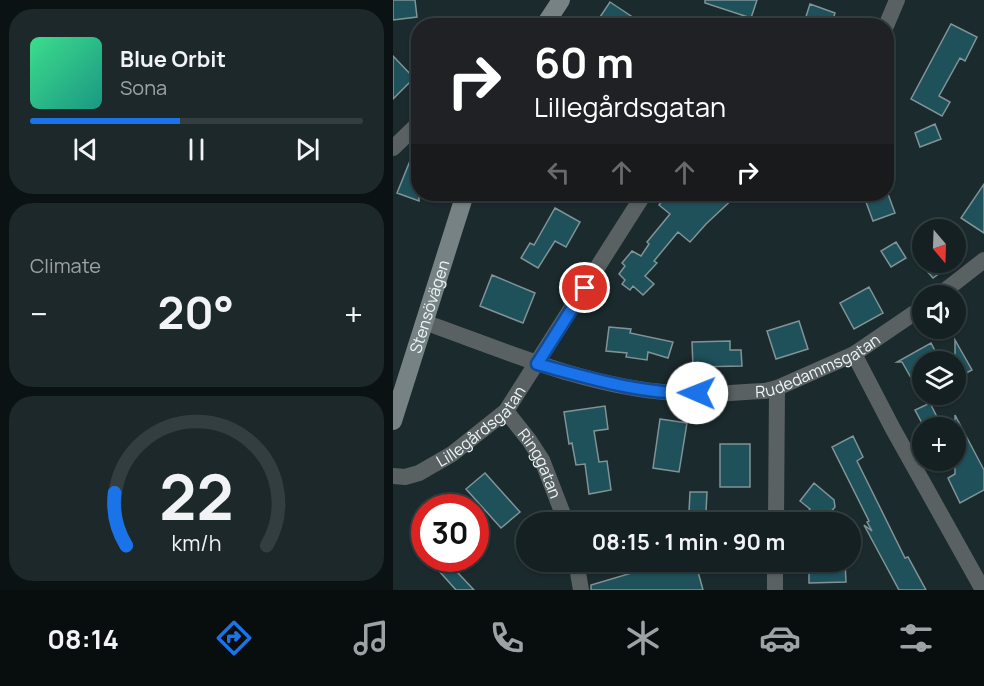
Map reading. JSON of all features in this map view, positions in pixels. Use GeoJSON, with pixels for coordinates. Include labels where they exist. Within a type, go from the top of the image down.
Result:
{"type":"FeatureCollection","features":[{"type":"Feature","properties":{"kind":"street"},"geometry":{"type":"LineString","coordinates":[[549,18],[561,0]]}},
{"type":"Feature","properties":{"kind":"street"},"geometry":{"type":"LineString","coordinates":[[889,18],[897,0]]}},
{"type":"Feature","properties":{"kind":"street"},"geometry":{"type":"LineString","coordinates":[[393,148],[411,131]]}},
{"type":"Feature","properties":{"kind":"street","name":"Stensövägen"},"geometry":{"type":"LineString","coordinates":[[393,421],[463,201]]}},
{"type":"Feature","properties":{"kind":"street","name":"Lillegårdsgatan"},"geometry":{"type":"LineString","coordinates":[[393,476],[405,477],[419,473],[452,454],[505,411],[640,201]]}},
{"type":"Feature","properties":{"kind":"street"},"geometry":{"type":"LineString","coordinates":[[952,285],[984,260]]}},
{"type":"Feature","properties":{"kind":"street","name":"Rudedammsgatan"},"geometry":{"type":"LineString","coordinates":[[425,322],[537,364],[606,382],[674,394],[765,391],[777,388],[854,354],[912,314]]}},
{"type":"Feature","properties":{"kind":"street"},"geometry":{"type":"LineString","coordinates":[[854,354],[983,590]]}},
{"type":"Feature","properties":{"kind":"street"},"geometry":{"type":"LineString","coordinates":[[776,512],[777,388]]}},
{"type":"Feature","properties":{"kind":"street","name":"Ringgatan"},"geometry":{"type":"LineString","coordinates":[[505,411],[542,460],[563,512]]}},
{"type":"Feature","properties":{"kind":"street"},"geometry":{"type":"LineString","coordinates":[[578,572],[581,590]]}},
{"type":"Feature","properties":{"kind":"street"},"geometry":{"type":"LineString","coordinates":[[775,572],[775,590]]}},
{"type":"Feature","properties":{"kind":"building"},"geometry":{"type":"Polygon","coordinates":[[[393,0],[415,0],[417,17],[393,20],[393,0]]]}},
{"type":"Feature","properties":{"kind":"building"},"geometry":{"type":"Polygon","coordinates":[[[705,0],[757,0],[751,18],[705,3],[705,0]]]}},
{"type":"Feature","properties":{"kind":"building"},"geometry":{"type":"Polygon","coordinates":[[[610,2],[634,18],[599,18],[610,2]]]}},
{"type":"Feature","properties":{"kind":"building"},"geometry":{"type":"Polygon","coordinates":[[[810,4],[835,13],[833,18],[806,18],[810,4]]]}},
{"type":"Feature","properties":{"kind":"building"},"geometry":{"type":"Polygon","coordinates":[[[951,24],[977,37],[965,61],[960,58],[939,96],[950,102],[942,116],[911,99],[951,24]]]}},
{"type":"Feature","properties":{"kind":"building"},"geometry":{"type":"Polygon","coordinates":[[[393,56],[411,75],[411,81],[393,99],[393,56]]]}},
{"type":"Feature","properties":{"kind":"building"},"geometry":{"type":"Polygon","coordinates":[[[935,124],[941,139],[920,147],[915,133],[935,124]]]}},
{"type":"Feature","properties":{"kind":"building"},"geometry":{"type":"Polygon","coordinates":[[[411,158],[411,198],[397,193],[411,158]]]}},
{"type":"Feature","properties":{"kind":"building"},"geometry":{"type":"Polygon","coordinates":[[[984,184],[984,233],[966,219],[961,218],[984,184]]]}},
{"type":"Feature","properties":{"kind":"building"},"geometry":{"type":"Polygon","coordinates":[[[662,201],[731,201],[690,242],[678,232],[654,261],[657,263],[645,276],[654,284],[643,295],[633,286],[630,290],[622,284],[625,280],[619,274],[625,266],[622,263],[632,251],[641,256],[649,244],[647,242],[670,214],[659,205],[662,201]]]}},
{"type":"Feature","properties":{"kind":"building"},"geometry":{"type":"Polygon","coordinates":[[[866,201],[891,201],[895,213],[873,221],[866,201]]]}},
{"type":"Feature","properties":{"kind":"building"},"geometry":{"type":"Polygon","coordinates":[[[555,208],[580,222],[566,247],[555,241],[538,268],[521,258],[530,243],[534,245],[555,208]]]}},
{"type":"Feature","properties":{"kind":"building"},"geometry":{"type":"Polygon","coordinates":[[[896,242],[906,258],[891,267],[881,251],[896,242]]]}},
{"type":"Feature","properties":{"kind":"building"},"geometry":{"type":"Polygon","coordinates":[[[929,273],[940,273],[933,278],[929,273]]]}},
{"type":"Feature","properties":{"kind":"building"},"geometry":{"type":"Polygon","coordinates":[[[492,275],[535,293],[523,323],[480,306],[492,275]]]}},
{"type":"Feature","properties":{"kind":"building"},"geometry":{"type":"Polygon","coordinates":[[[869,287],[883,313],[854,329],[840,303],[869,287]]]}},
{"type":"Feature","properties":{"kind":"building"},"geometry":{"type":"Polygon","coordinates":[[[799,321],[808,349],[776,359],[767,331],[799,321]]]}},
{"type":"Feature","properties":{"kind":"building"},"geometry":{"type":"Polygon","coordinates":[[[609,327],[631,329],[630,333],[673,342],[668,358],[648,352],[647,360],[626,357],[627,353],[606,351],[609,327]]]}},
{"type":"Feature","properties":{"kind":"building"},"geometry":{"type":"Polygon","coordinates":[[[955,340],[961,351],[955,351],[955,340]]]}},
{"type":"Feature","properties":{"kind":"building"},"geometry":{"type":"Polygon","coordinates":[[[730,341],[730,350],[741,350],[742,366],[693,367],[692,342],[730,341]]]}},
{"type":"Feature","properties":{"kind":"building"},"geometry":{"type":"Polygon","coordinates":[[[931,343],[935,351],[917,351],[931,343]]]}},
{"type":"Feature","properties":{"kind":"building"},"geometry":{"type":"Polygon","coordinates":[[[912,354],[912,380],[902,362],[897,362],[912,354]]]}},
{"type":"Feature","properties":{"kind":"building"},"geometry":{"type":"Polygon","coordinates":[[[966,359],[972,370],[966,373],[966,359]]]}},
{"type":"Feature","properties":{"kind":"building"},"geometry":{"type":"Polygon","coordinates":[[[931,405],[937,417],[919,417],[915,410],[931,405]]]}},
{"type":"Feature","properties":{"kind":"building"},"geometry":{"type":"Polygon","coordinates":[[[605,406],[608,429],[594,431],[599,462],[607,461],[611,490],[589,494],[585,464],[576,465],[572,443],[569,444],[564,412],[605,406]]]}},
{"type":"Feature","properties":{"kind":"building"},"geometry":{"type":"Polygon","coordinates":[[[660,419],[687,423],[679,472],[653,468],[660,419]]]}},
{"type":"Feature","properties":{"kind":"building"},"geometry":{"type":"Polygon","coordinates":[[[853,436],[863,457],[857,461],[905,558],[908,557],[926,590],[899,590],[864,525],[872,531],[832,447],[853,436]]]}},
{"type":"Feature","properties":{"kind":"building"},"geometry":{"type":"Polygon","coordinates":[[[966,436],[984,470],[984,490],[960,503],[948,478],[955,474],[955,471],[966,471],[966,436]]]}},
{"type":"Feature","properties":{"kind":"building"},"geometry":{"type":"Polygon","coordinates":[[[720,444],[750,444],[750,487],[720,487],[720,444]]]}},
{"type":"Feature","properties":{"kind":"building"},"geometry":{"type":"Polygon","coordinates":[[[485,473],[520,512],[516,512],[516,515],[501,528],[489,515],[489,494],[470,494],[466,489],[485,473]]]}},
{"type":"Feature","properties":{"kind":"building"},"geometry":{"type":"Polygon","coordinates":[[[814,483],[834,500],[835,507],[831,512],[807,512],[810,509],[800,501],[814,483]]]}},
{"type":"Feature","properties":{"kind":"building"},"geometry":{"type":"Polygon","coordinates":[[[690,492],[707,492],[706,512],[689,512],[690,492]]]}},
{"type":"Feature","properties":{"kind":"building"},"geometry":{"type":"Polygon","coordinates":[[[440,572],[457,572],[474,590],[456,590],[440,572]]]}},
{"type":"Feature","properties":{"kind":"building"},"geometry":{"type":"Polygon","coordinates":[[[635,572],[698,572],[703,590],[591,590],[591,585],[635,572]]]}},
{"type":"Feature","properties":{"kind":"building"},"geometry":{"type":"Polygon","coordinates":[[[809,572],[846,572],[846,582],[809,583],[809,572]]]}},
{"type":"Feature","properties":{"kind":"route"},"geometry":{"type":"LineString","coordinates":[[585,288],[537,364],[606,382],[674,394],[697,393]]}}]}
